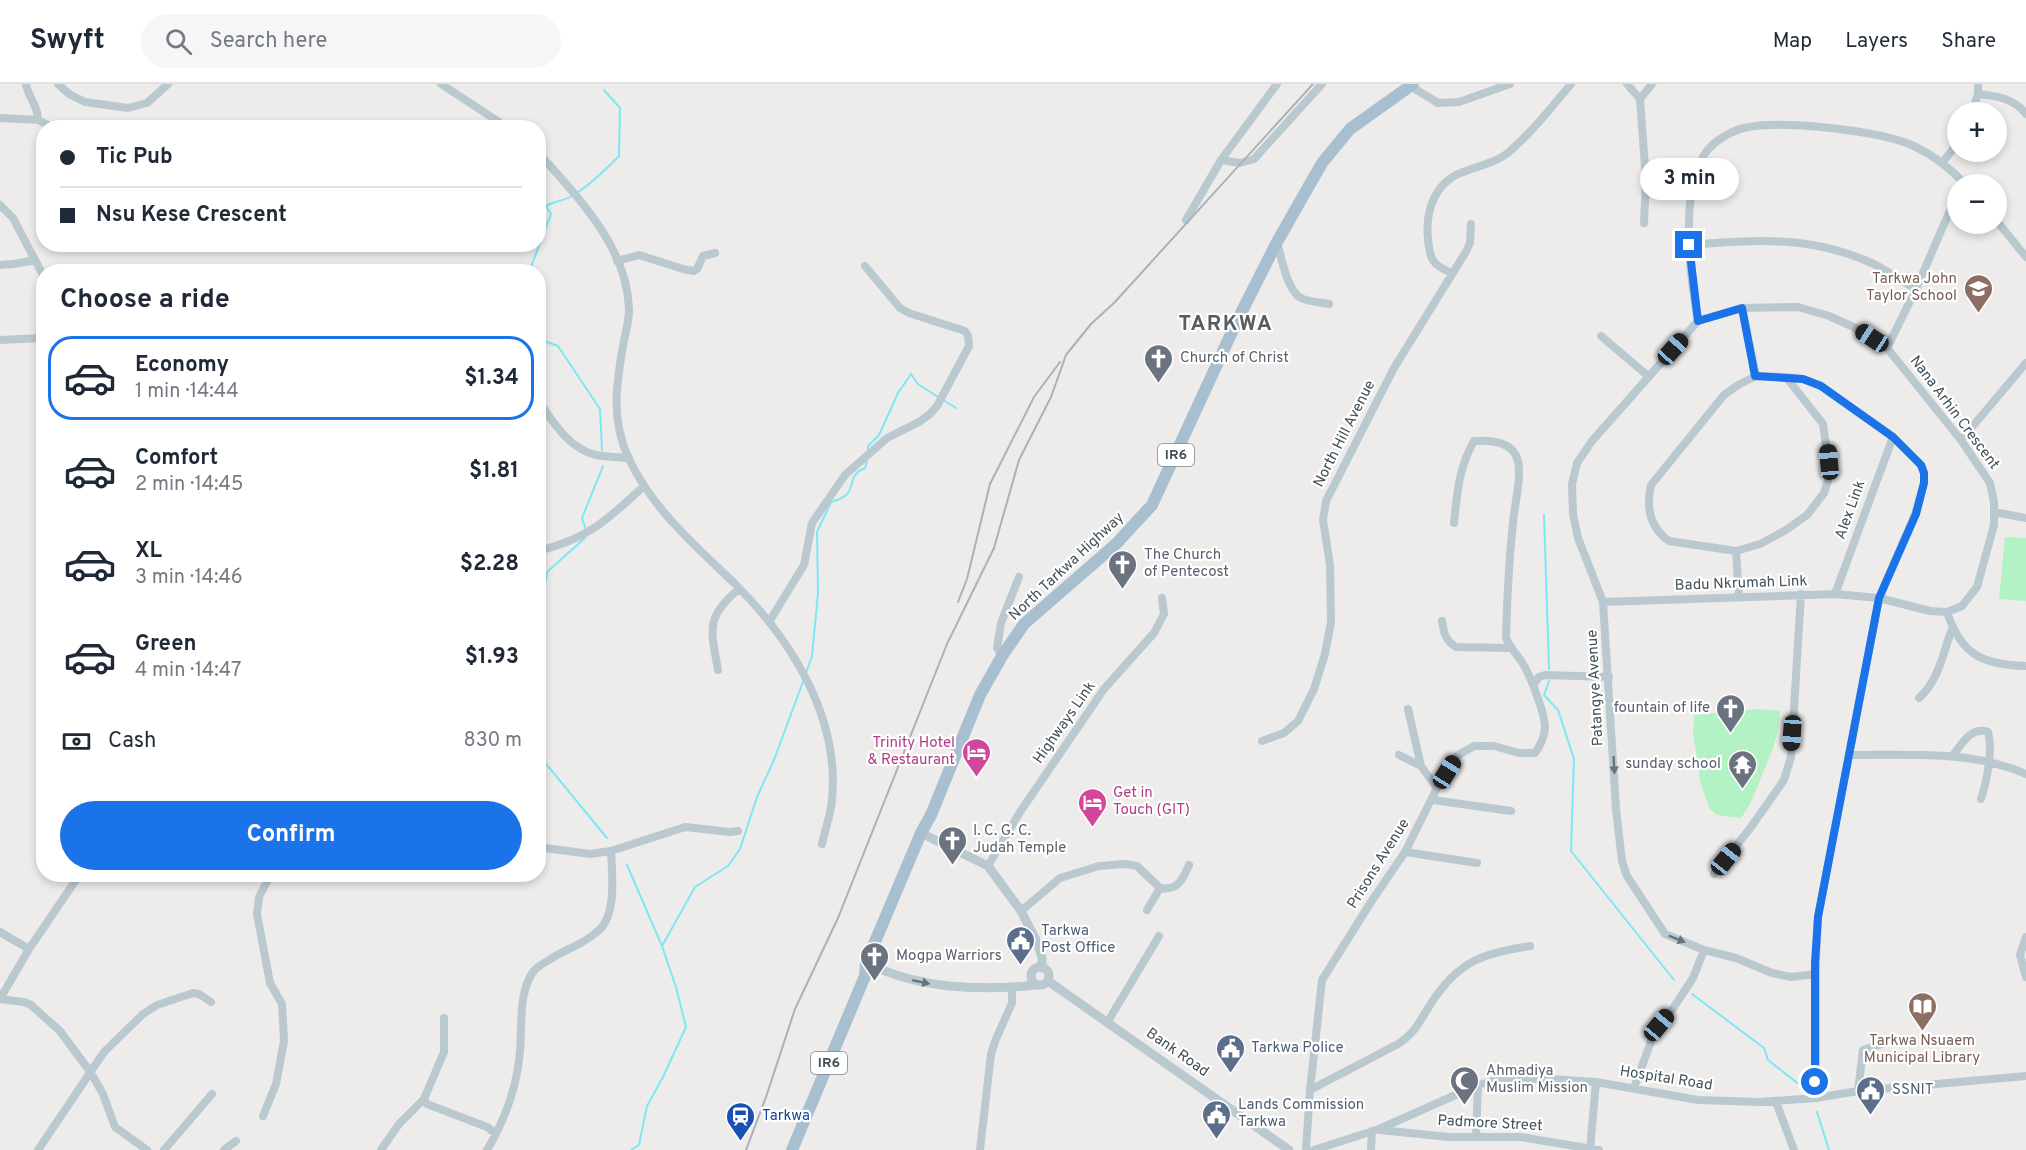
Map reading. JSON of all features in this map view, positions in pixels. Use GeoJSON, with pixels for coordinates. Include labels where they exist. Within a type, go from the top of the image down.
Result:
{"type":"FeatureCollection","features":[{"type":"Feature","properties":{"kind":"main road","name":"North Tarkwa Highway"},"geometry":{"type":"LineString","coordinates":[[792,1150],[980,696],[1002,656],[1024,624],[1116,544],[1152,505],[1277,242],[1322,163],[1350,129],[1412,85]]}},
{"type":"Feature","properties":{"kind":"street"},"geometry":{"type":"LineString","coordinates":[[0,118],[38,120],[37,108],[26,84]]}},
{"type":"Feature","properties":{"kind":"street"},"geometry":{"type":"LineString","coordinates":[[58,84],[69,94],[85,102],[128,108],[147,103],[168,84]]}},
{"type":"Feature","properties":{"kind":"street"},"geometry":{"type":"LineString","coordinates":[[441,84],[496,120]]}},
{"type":"Feature","properties":{"kind":"street"},"geometry":{"type":"LineString","coordinates":[[1186,220],[1221,160],[1277,84]]}},
{"type":"Feature","properties":{"kind":"street"},"geometry":{"type":"LineString","coordinates":[[1221,160],[1240,164],[1254,159],[1322,84]]}},
{"type":"Feature","properties":{"kind":"street"},"geometry":{"type":"LineString","coordinates":[[1412,85],[1438,103],[1459,102],[1510,84]]}},
{"type":"Feature","properties":{"kind":"street"},"geometry":{"type":"LineString","coordinates":[[1452,273],[1435,265],[1431,257],[1428,219],[1436,192],[1446,181],[1460,173],[1508,153],[1571,84]]}},
{"type":"Feature","properties":{"kind":"street"},"geometry":{"type":"LineString","coordinates":[[1627,84],[1640,99],[1646,180],[1644,223]]}},
{"type":"Feature","properties":{"kind":"street"},"geometry":{"type":"LineString","coordinates":[[1640,99],[1652,84]]}},
{"type":"Feature","properties":{"kind":"street"},"geometry":{"type":"LineString","coordinates":[[1975,102],[1978,84]]}},
{"type":"Feature","properties":{"kind":"street"},"geometry":{"type":"LineString","coordinates":[[1978,94],[2012,101],[2026,114]]}},
{"type":"Feature","properties":{"kind":"street"},"geometry":{"type":"LineString","coordinates":[[1698,321],[1689,245],[1692,197],[1696,173],[1706,152],[1722,138],[1743,128],[1773,124],[1841,129],[1914,146],[1942,163],[1954,174]]}},
{"type":"Feature","properties":{"kind":"street"},"geometry":{"type":"LineString","coordinates":[[1942,163],[1947,157]]}},
{"type":"Feature","properties":{"kind":"street"},"geometry":{"type":"LineString","coordinates":[[546,161],[596,221],[622,275],[629,310],[615,407],[620,435],[643,487],[686,538],[739,589],[769,622],[801,666],[827,731],[833,767],[832,802],[822,844]]}},
{"type":"Feature","properties":{"kind":"street"},"geometry":{"type":"LineString","coordinates":[[1646,180],[1692,197]]}},
{"type":"Feature","properties":{"kind":"street"},"geometry":{"type":"LineString","coordinates":[[0,205],[13,218],[37,264]]}},
{"type":"Feature","properties":{"kind":"street"},"geometry":{"type":"LineString","coordinates":[[1887,348],[1947,217]]}},
{"type":"Feature","properties":{"kind":"street","name":"North Hill Avenue"},"geometry":{"type":"LineString","coordinates":[[1262,741],[1284,733],[1298,721],[1314,688],[1325,654],[1331,622],[1330,565],[1323,520],[1326,501],[1394,368],[1467,250],[1470,243],[1471,224]]}},
{"type":"Feature","properties":{"kind":"street"},"geometry":{"type":"LineString","coordinates":[[2007,234],[2026,257]]}},
{"type":"Feature","properties":{"kind":"street"},"geometry":{"type":"LineString","coordinates":[[1689,245],[1771,240],[1819,246],[1868,261],[1916,289]]}},
{"type":"Feature","properties":{"kind":"street"},"geometry":{"type":"LineString","coordinates":[[1277,242],[1295,294],[1303,299],[1329,304]]}},
{"type":"Feature","properties":{"kind":"street"},"geometry":{"type":"LineString","coordinates":[[617,261],[639,255],[694,271],[703,256],[715,253]]}},
{"type":"Feature","properties":{"kind":"street"},"geometry":{"type":"LineString","coordinates":[[0,265],[35,260]]}},
{"type":"Feature","properties":{"kind":"street"},"geometry":{"type":"LineString","coordinates":[[769,622],[804,565],[812,523],[845,475],[887,438],[930,414],[937,406],[969,346],[968,336],[964,331],[900,308],[865,266]]}},
{"type":"Feature","properties":{"kind":"street","name":"Nana Arhin Crescent"},"geometry":{"type":"LineString","coordinates":[[1698,321],[1742,308],[1798,307],[1829,316],[1858,329],[1887,348],[1961,440],[1990,483],[1994,502],[1994,525],[1977,587],[1962,606],[1947,612]]}},
{"type":"Feature","properties":{"kind":"street"},"geometry":{"type":"LineString","coordinates":[[1742,308],[1755,376]]}},
{"type":"Feature","properties":{"kind":"street","name":"Patangye Avenue"},"geometry":{"type":"LineString","coordinates":[[1698,321],[1592,441],[1577,463],[1572,484],[1573,514],[1578,538],[1604,602],[1616,808],[1624,870],[1665,934],[1772,973],[1791,977],[1816,974]]}},
{"type":"Feature","properties":{"kind":"street"},"geometry":{"type":"LineString","coordinates":[[1601,336],[1648,376]]}},
{"type":"Feature","properties":{"kind":"street"},"geometry":{"type":"LineString","coordinates":[[0,340],[36,338]]}},
{"type":"Feature","properties":{"kind":"street"},"geometry":{"type":"LineString","coordinates":[[1961,440],[2026,363]]}},
{"type":"Feature","properties":{"kind":"street"},"geometry":{"type":"LineString","coordinates":[[1785,377],[1823,424],[1830,474],[1824,493],[1807,514],[1760,544],[1736,551],[1668,542],[1659,535],[1647,503],[1651,485],[1724,395],[1755,376],[1785,377],[1803,379],[1821,386],[1893,437],[1921,465],[1924,483],[1916,514],[1879,598],[1851,755],[1818,917],[1816,1098]]}},
{"type":"Feature","properties":{"kind":"street"},"geometry":{"type":"LineString","coordinates":[[546,412],[555,426],[585,450],[596,455],[629,458]]}},
{"type":"Feature","properties":{"kind":"street","name":"Alex Link"},"geometry":{"type":"LineString","coordinates":[[1835,594],[1893,437]]}},
{"type":"Feature","properties":{"kind":"street","name":"Prisons Avenue"},"geometry":{"type":"LineString","coordinates":[[1306,1150],[1322,980],[1371,902],[1406,852],[1437,788],[1457,756],[1474,746],[1494,746],[1519,753],[1535,753],[1542,743],[1545,726],[1533,685],[1506,638],[1512,524],[1518,476],[1518,459],[1511,448],[1489,440],[1474,441],[1464,459],[1457,486],[1454,523]]}},
{"type":"Feature","properties":{"kind":"street"},"geometry":{"type":"LineString","coordinates":[[546,549],[564,545],[601,525],[643,487]]}},
{"type":"Feature","properties":{"kind":"street"},"geometry":{"type":"LineString","coordinates":[[1994,512],[2026,518]]}},
{"type":"Feature","properties":{"kind":"street"},"geometry":{"type":"LineString","coordinates":[[1736,551],[1739,598]]}},
{"type":"Feature","properties":{"kind":"street"},"geometry":{"type":"LineString","coordinates":[[1002,656],[997,648],[1001,623],[1019,577]]}},
{"type":"Feature","properties":{"kind":"street"},"geometry":{"type":"LineString","coordinates":[[718,670],[711,634],[712,627],[718,609],[739,589]]}},
{"type":"Feature","properties":{"kind":"street"},"geometry":{"type":"LineString","coordinates":[[1714,874],[1784,780],[1791,757],[1801,594]]}},
{"type":"Feature","properties":{"kind":"street","name":"Badu Nkrumah Link"},"geometry":{"type":"LineString","coordinates":[[1604,602],[1801,594],[1879,598]]}},
{"type":"Feature","properties":{"kind":"street","name":"Highways Link"},"geometry":{"type":"LineString","coordinates":[[988,866],[1020,812],[1086,714],[1104,689],[1154,633],[1164,614],[1162,598]]}},
{"type":"Feature","properties":{"kind":"street"},"geometry":{"type":"LineString","coordinates":[[1879,598],[1930,611],[1947,612],[1952,629],[1970,652],[1999,665],[2026,666]]}},
{"type":"Feature","properties":{"kind":"street"},"geometry":{"type":"LineString","coordinates":[[1442,621],[1444,634],[1449,643],[1456,647],[1510,648]]}},
{"type":"Feature","properties":{"kind":"street"},"geometry":{"type":"LineString","coordinates":[[1919,698],[1928,690],[1938,671],[1952,629]]}},
{"type":"Feature","properties":{"kind":"street"},"geometry":{"type":"LineString","coordinates":[[1533,685],[1539,677],[1545,675],[1610,676]]}},
{"type":"Feature","properties":{"kind":"street"},"geometry":{"type":"LineString","coordinates":[[1408,709],[1421,766],[1437,788]]}},
{"type":"Feature","properties":{"kind":"street"},"geometry":{"type":"LineString","coordinates":[[1953,755],[1973,732],[1983,731],[1989,735],[1986,784],[1981,799]]}},
{"type":"Feature","properties":{"kind":"street"},"geometry":{"type":"LineString","coordinates":[[1399,755],[1421,766]]}},
{"type":"Feature","properties":{"kind":"street"},"geometry":{"type":"LineString","coordinates":[[1851,755],[1953,755],[1988,762],[2026,774]]}},
{"type":"Feature","properties":{"kind":"street"},"geometry":{"type":"LineString","coordinates":[[1433,800],[1511,811]]}},
{"type":"Feature","properties":{"kind":"street"},"geometry":{"type":"LineString","coordinates":[[546,848],[583,854],[611,851],[685,827],[738,831]]}},
{"type":"Feature","properties":{"kind":"street"},"geometry":{"type":"LineString","coordinates":[[924,834],[988,866],[1021,911],[1037,942],[1042,957],[1042,968]]}},
{"type":"Feature","properties":{"kind":"street"},"geometry":{"type":"LineString","coordinates":[[487,1150],[502,1125],[517,1073],[523,1004],[528,979],[536,968],[601,929],[607,918],[612,898],[611,851]]}},
{"type":"Feature","properties":{"kind":"street"},"geometry":{"type":"LineString","coordinates":[[1406,852],[1477,863]]}},
{"type":"Feature","properties":{"kind":"street"},"geometry":{"type":"LineString","coordinates":[[1021,911],[1060,878],[1099,866],[1125,864],[1137,866],[1160,888],[1173,888],[1180,884],[1189,865]]}},
{"type":"Feature","properties":{"kind":"street"},"geometry":{"type":"LineString","coordinates":[[75,882],[30,948],[0,999],[24,1002],[39,1011],[72,1044],[103,1094],[115,1127],[147,1150]]}},
{"type":"Feature","properties":{"kind":"street"},"geometry":{"type":"LineString","coordinates":[[263,1116],[276,1084],[284,1041],[282,1004],[270,983],[257,914],[259,897],[267,882]]}},
{"type":"Feature","properties":{"kind":"street"},"geometry":{"type":"LineString","coordinates":[[1148,910],[1160,888]]}},
{"type":"Feature","properties":{"kind":"street"},"geometry":{"type":"LineString","coordinates":[[0,932],[30,948]]}},
{"type":"Feature","properties":{"kind":"street"},"geometry":{"type":"LineString","coordinates":[[1107,1023],[1159,936]]}},
{"type":"Feature","properties":{"kind":"street"},"geometry":{"type":"LineString","coordinates":[[2026,937],[2020,955],[2026,977]]}},
{"type":"Feature","properties":{"kind":"street"},"geometry":{"type":"LineString","coordinates":[[1310,1090],[1411,1036],[1443,987],[1477,958],[1530,945]]}},
{"type":"Feature","properties":{"kind":"street"},"geometry":{"type":"LineString","coordinates":[[1634,1088],[1656,1030],[1693,978],[1704,950]]}},
{"type":"Feature","properties":{"kind":"street"},"geometry":{"type":"LineString","coordinates":[[868,968],[930,984],[969,989],[1040,985],[1048,981],[1047,971],[1042,968],[1035,969],[1031,974],[1036,985]]}},
{"type":"Feature","properties":{"kind":"street","name":"Bank Road"},"geometry":{"type":"LineString","coordinates":[[1048,981],[1289,1150]]}},
{"type":"Feature","properties":{"kind":"street"},"geometry":{"type":"LineString","coordinates":[[980,1150],[991,1054],[1012,1003],[1012,987]]}},
{"type":"Feature","properties":{"kind":"street"},"geometry":{"type":"LineString","coordinates":[[38,1150],[104,1052],[143,1014],[157,1005],[193,993],[211,1002]]}},
{"type":"Feature","properties":{"kind":"street"},"geometry":{"type":"LineString","coordinates":[[381,1150],[399,1124],[424,1099],[444,1052],[444,1018]]}},
{"type":"Feature","properties":{"kind":"street"},"geometry":{"type":"LineString","coordinates":[[1858,1091],[1863,1050],[1882,1044]]}},
{"type":"Feature","properties":{"kind":"street","name":"Hospital Road"},"geometry":{"type":"LineString","coordinates":[[1314,1150],[1376,1130],[1478,1084],[1501,1079],[1596,1082],[1698,1100],[1776,1102],[1858,1091],[2026,1076]]}},
{"type":"Feature","properties":{"kind":"street"},"geometry":{"type":"LineString","coordinates":[[1593,1150],[1596,1082]]}},
{"type":"Feature","properties":{"kind":"street"},"geometry":{"type":"LineString","coordinates":[[1476,1137],[1478,1084]]}},
{"type":"Feature","properties":{"kind":"street"},"geometry":{"type":"LineString","coordinates":[[164,1150],[212,1094]]}},
{"type":"Feature","properties":{"kind":"street"},"geometry":{"type":"LineString","coordinates":[[424,1099],[427,1104],[487,1127],[496,1134]]}},
{"type":"Feature","properties":{"kind":"street"},"geometry":{"type":"LineString","coordinates":[[1776,1102],[1794,1150]]}},
{"type":"Feature","properties":{"kind":"street"},"geometry":{"type":"LineString","coordinates":[[1371,1150],[1376,1130]]}},
{"type":"Feature","properties":{"kind":"street","name":"Padmore Street"},"geometry":{"type":"LineString","coordinates":[[1376,1130],[1449,1137],[1520,1137],[1593,1150]]}},
{"type":"Feature","properties":{"kind":"street"},"geometry":{"type":"LineString","coordinates":[[225,1150],[237,1141]]}},
{"type":"Feature","properties":{"kind":"green space"},"geometry":{"type":"Polygon","coordinates":[[[2005,537],[2026,538],[2026,601],[1999,599],[2005,537]]]}},
{"type":"Feature","properties":{"kind":"green space"},"geometry":{"type":"Polygon","coordinates":[[[1757,709],[1780,711],[1777,736],[1772,752],[1748,808],[1741,818],[1717,815],[1710,809],[1701,785],[1693,733],[1694,715],[1757,709]]]}},
{"type":"Feature","properties":{"kind":"waterway"},"geometry":{"type":"LineString","coordinates":[[546,206],[579,192],[619,156],[620,108],[604,90]]}},
{"type":"Feature","properties":{"kind":"waterway"},"geometry":{"type":"LineString","coordinates":[[546,206],[551,214],[546,227]]}},
{"type":"Feature","properties":{"kind":"waterway"},"geometry":{"type":"LineString","coordinates":[[532,264],[537,252]]}},
{"type":"Feature","properties":{"kind":"waterway"},"geometry":{"type":"LineString","coordinates":[[546,342],[558,346],[600,409],[602,450]]}},
{"type":"Feature","properties":{"kind":"waterway"},"geometry":{"type":"LineString","coordinates":[[868,452],[868,446],[879,435],[898,393],[911,374],[918,384],[938,397]]}},
{"type":"Feature","properties":{"kind":"waterway"},"geometry":{"type":"LineString","coordinates":[[943,400],[956,408]]}},
{"type":"Feature","properties":{"kind":"waterway"},"geometry":{"type":"LineString","coordinates":[[806,673],[812,656],[818,593],[817,532],[831,502],[847,495],[854,476],[865,468],[867,460]]}},
{"type":"Feature","properties":{"kind":"waterway"},"geometry":{"type":"LineString","coordinates":[[586,530],[582,518],[603,466]]}},
{"type":"Feature","properties":{"kind":"waterway"},"geometry":{"type":"LineString","coordinates":[[1544,515],[1549,669]]}},
{"type":"Feature","properties":{"kind":"waterway"},"geometry":{"type":"LineString","coordinates":[[546,578],[547,572],[585,538]]}},
{"type":"Feature","properties":{"kind":"waterway"},"geometry":{"type":"LineString","coordinates":[[662,946],[695,887],[728,866],[740,849],[757,797],[774,760],[804,679]]}},
{"type":"Feature","properties":{"kind":"waterway"},"geometry":{"type":"LineString","coordinates":[[1549,681],[1544,695],[1558,710],[1574,759],[1571,851],[1674,980]]}},
{"type":"Feature","properties":{"kind":"waterway"},"geometry":{"type":"LineString","coordinates":[[546,764],[607,838]]}},
{"type":"Feature","properties":{"kind":"waterway"},"geometry":{"type":"LineString","coordinates":[[627,865],[662,946],[686,1027],[647,1106],[639,1145],[631,1150]]}},
{"type":"Feature","properties":{"kind":"waterway"},"geometry":{"type":"LineString","coordinates":[[1692,994],[1764,1048],[1768,1060],[1800,1085]]}},
{"type":"Feature","properties":{"kind":"waterway"},"geometry":{"type":"LineString","coordinates":[[1817,1112],[1829,1150]]}},
{"type":"Feature","properties":{"kind":"railway"},"geometry":{"type":"LineString","coordinates":[[746,1150],[795,1009],[838,918],[947,644],[994,548],[1019,460],[1051,397],[1066,355],[1091,324],[1114,303],[1313,84]]}},
{"type":"Feature","properties":{"kind":"railway"},"geometry":{"type":"LineString","coordinates":[[958,602],[967,579],[990,484],[1034,397],[1060,362]]}},
{"type":"Feature","properties":{"kind":"place","name":"Tarkwa John Taylor School"},"geometry":{"type":"Point","coordinates":[1978,314]}},
{"type":"Feature","properties":{"kind":"place","name":"Church of Christ"},"geometry":{"type":"Point","coordinates":[1159,384]}},
{"type":"Feature","properties":{"kind":"place","name":"The Church of Pentecost"},"geometry":{"type":"Point","coordinates":[1123,590]}},
{"type":"Feature","properties":{"kind":"place","name":"fountain of life"},"geometry":{"type":"Point","coordinates":[1731,734]}},
{"type":"Feature","properties":{"kind":"place","name":"Trinity Hotel & Restaurant"},"geometry":{"type":"Point","coordinates":[976,778]}},
{"type":"Feature","properties":{"kind":"place","name":"sunday school"},"geometry":{"type":"Point","coordinates":[1742,790]}},
{"type":"Feature","properties":{"kind":"place","name":"Get in Touch (GIT)"},"geometry":{"type":"Point","coordinates":[1092,828]}},
{"type":"Feature","properties":{"kind":"place","name":"I. C. G. C. Judah Temple"},"geometry":{"type":"Point","coordinates":[952,866]}},
{"type":"Feature","properties":{"kind":"place","name":"Tarkwa Post Office"},"geometry":{"type":"Point","coordinates":[1020,966]}},
{"type":"Feature","properties":{"kind":"place","name":"Mogpa Warriors"},"geometry":{"type":"Point","coordinates":[875,982]}},
{"type":"Feature","properties":{"kind":"place","name":"Tarkwa Nsuaem Municipal Library"},"geometry":{"type":"Point","coordinates":[1922,1032]}},
{"type":"Feature","properties":{"kind":"place","name":"Tarkwa Police"},"geometry":{"type":"Point","coordinates":[1230,1074]}},
{"type":"Feature","properties":{"kind":"place","name":"Ahmadiya Muslim Mission"},"geometry":{"type":"Point","coordinates":[1465,1106]}},
{"type":"Feature","properties":{"kind":"place","name":"SSNIT"},"geometry":{"type":"Point","coordinates":[1871,1116]}},
{"type":"Feature","properties":{"kind":"place","name":"Lands Commission Tarkwa"},"geometry":{"type":"Point","coordinates":[1217,1140]}},
{"type":"Feature","properties":{"kind":"place","name":"Tarkwa"},"geometry":{"type":"Point","coordinates":[741,1142]}},
{"type":"Feature","properties":{"kind":"district","name":"TARKWA"},"geometry":{"type":"Point","coordinates":[1226,324]}},
{"type":"Feature","properties":{"kind":"route"},"geometry":{"type":"LineString","coordinates":[[1689,245],[1698,321],[1742,308],[1755,376],[1803,379],[1821,386],[1893,437],[1921,465],[1924,473],[1924,483],[1916,514],[1879,598],[1851,755],[1818,917],[1815,963],[1815,1082]]}}]}
